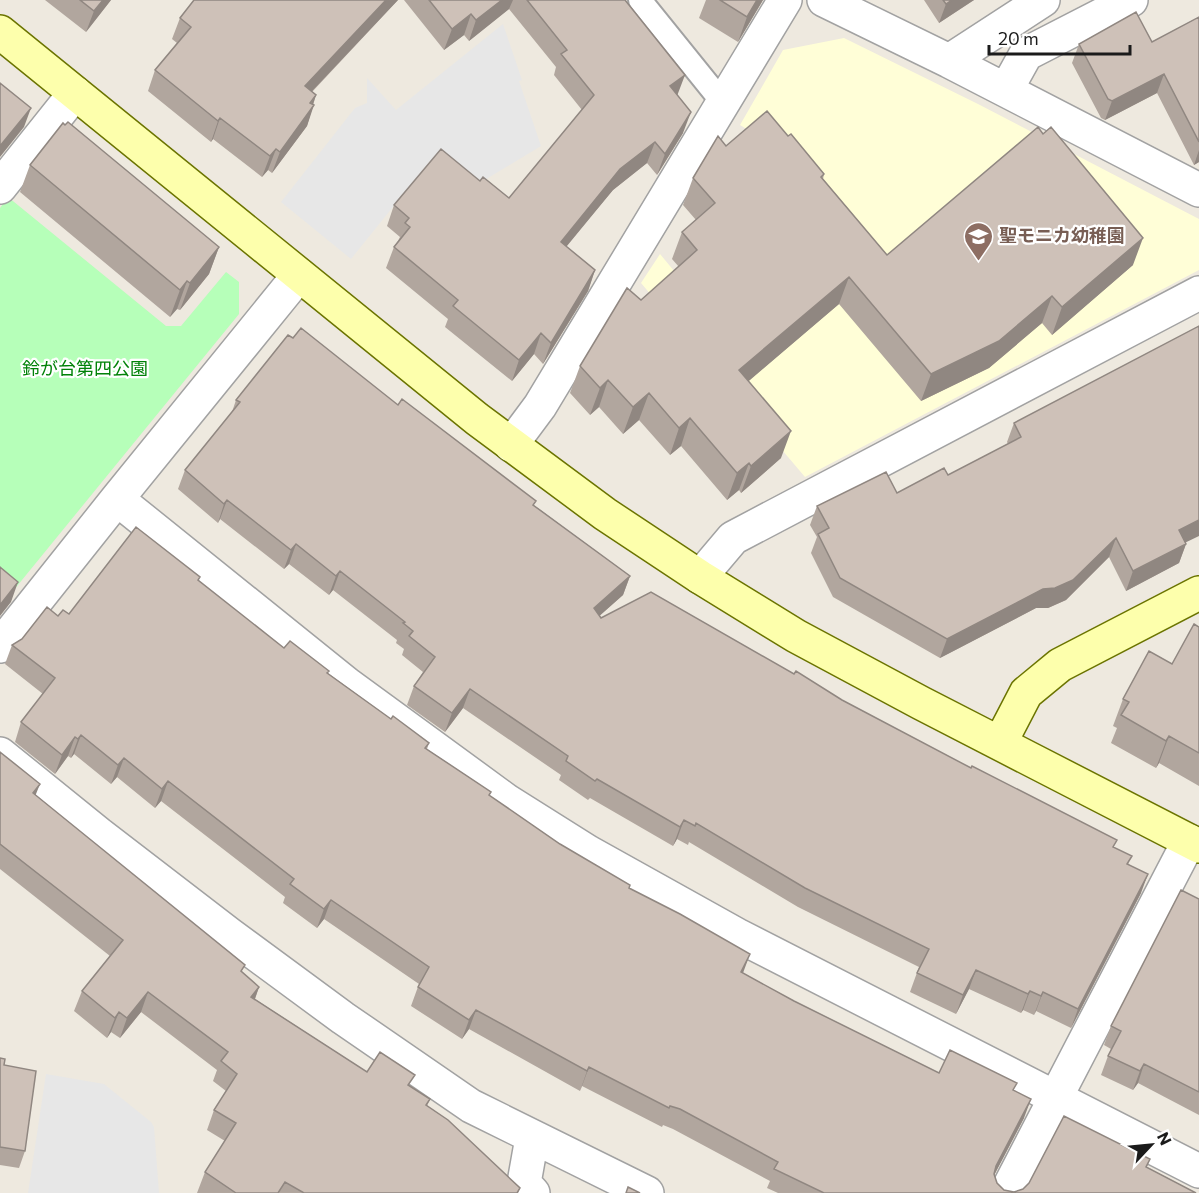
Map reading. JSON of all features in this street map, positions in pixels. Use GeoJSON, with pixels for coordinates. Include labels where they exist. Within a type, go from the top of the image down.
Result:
{"type":"FeatureCollection","features":[{"type":"Feature","properties":{"kind":"street"},"geometry":{"type":"LineString","coordinates":[[511,445],[540,406],[786,0]]}},
{"type":"Feature","properties":{"kind":"street"},"geometry":{"type":"LineString","coordinates":[[824,0],[950,61],[1199,190]]}},
{"type":"Feature","properties":{"kind":"street"},"geometry":{"type":"LineString","coordinates":[[950,61],[1042,0]]}},
{"type":"Feature","properties":{"kind":"street"},"geometry":{"type":"LineString","coordinates":[[1006,90],[1026,54],[1131,0]]}},
{"type":"Feature","properties":{"kind":"street"},"geometry":{"type":"LineString","coordinates":[[0,32],[511,445],[606,514],[700,577],[796,636],[1194,844],[1054,1096],[1006,1193]]}},
{"type":"Feature","properties":{"kind":"street"},"geometry":{"type":"LineString","coordinates":[[0,187],[75,93]]}},
{"type":"Feature","properties":{"kind":"street"},"geometry":{"type":"LineString","coordinates":[[0,646],[299,275]]}},
{"type":"Feature","properties":{"kind":"street"},"geometry":{"type":"LineString","coordinates":[[700,577],[733,538],[1199,293]]}},
{"type":"Feature","properties":{"kind":"street"},"geometry":{"type":"LineString","coordinates":[[117,499],[347,684],[498,795],[568,840],[726,930],[1199,1171]]}},
{"type":"Feature","properties":{"kind":"street"},"geometry":{"type":"LineString","coordinates":[[1000,743],[1026,693],[1060,665],[1199,593]]}},
{"type":"Feature","properties":{"kind":"street"},"geometry":{"type":"LineString","coordinates":[[0,754],[108,841],[343,1018],[471,1106],[646,1193]]}},
{"type":"Feature","properties":{"kind":"street"},"geometry":{"type":"LineString","coordinates":[[532,1137],[524,1183],[533,1193]]}},
{"type":"Feature","properties":{"kind":"lane"},"geometry":{"type":"LineString","coordinates":[[640,0],[723,103]]}},
{"type":"Feature","properties":{"kind":"shaded area"},"geometry":{"type":"Polygon","coordinates":[[[503,24],[541,146],[468,190],[430,161],[351,259],[281,202],[355,108],[367,103],[367,78],[396,110],[503,24]]]}},
{"type":"Feature","properties":{"kind":"shaded area","name":"聖モニカ幼稚園"},"geometry":{"type":"Polygon","coordinates":[[[844,38],[978,104],[1199,219],[1199,270],[805,477],[641,283],[660,254],[704,307],[763,139],[740,125],[783,50],[844,38]]]}},
{"type":"Feature","properties":{"kind":"shaded area"},"geometry":{"type":"Polygon","coordinates":[[[46,1074],[104,1084],[151,1122],[154,1127],[159,1193],[28,1193],[46,1074]]]}},
{"type":"Feature","properties":{"kind":"green space","name":"鈴が台第四公園"},"geometry":{"type":"Polygon","coordinates":[[[8,197],[166,326],[181,326],[226,272],[239,282],[239,314],[13,591],[0,581],[0,208],[8,197]]]}},
{"type":"Feature","properties":{"kind":"building"},"geometry":{"type":"Polygon","coordinates":[[[80,0],[103,0],[94,11],[80,0]]]}},
{"type":"Feature","properties":{"kind":"building"},"geometry":{"type":"Polygon","coordinates":[[[194,0],[386,0],[305,86],[316,95],[310,103],[314,105],[280,152],[276,149],[270,156],[220,118],[218,121],[155,70],[191,27],[180,18],[194,0]]]}},
{"type":"Feature","properties":{"kind":"building"},"geometry":{"type":"Polygon","coordinates":[[[429,0],[502,0],[476,20],[471,14],[452,29],[429,0]]]}},
{"type":"Feature","properties":{"kind":"building"},"geometry":{"type":"Polygon","coordinates":[[[527,0],[625,0],[685,75],[670,86],[691,112],[665,154],[655,142],[620,169],[561,242],[595,270],[551,343],[541,333],[519,360],[453,306],[458,300],[394,247],[410,227],[405,223],[409,218],[394,205],[441,149],[480,181],[483,177],[509,198],[594,95],[561,54],[567,50],[527,0]]]}},
{"type":"Feature","properties":{"kind":"building"},"geometry":{"type":"Polygon","coordinates":[[[720,0],[757,0],[747,17],[720,0]]]}},
{"type":"Feature","properties":{"kind":"building"},"geometry":{"type":"Polygon","coordinates":[[[1136,12],[1152,42],[1199,17],[1199,142],[1164,74],[1112,101],[1108,99],[1079,44],[1136,12]]]}},
{"type":"Feature","properties":{"kind":"building"},"geometry":{"type":"Polygon","coordinates":[[[0,83],[31,108],[0,146],[0,83]]]}},
{"type":"Feature","properties":{"kind":"building"},"geometry":{"type":"Polygon","coordinates":[[[767,111],[788,136],[791,134],[824,174],[821,177],[887,255],[1038,127],[1043,134],[1051,127],[1143,238],[1062,307],[1052,296],[999,341],[931,374],[849,277],[739,370],[791,431],[751,466],[749,463],[737,473],[690,418],[679,428],[649,393],[633,407],[608,380],[600,388],[580,366],[627,288],[641,300],[697,250],[682,232],[715,203],[693,178],[718,136],[726,146],[767,111]]]}},
{"type":"Feature","properties":{"kind":"building"},"geometry":{"type":"Polygon","coordinates":[[[68,122],[219,247],[190,283],[187,281],[180,290],[30,165],[63,123],[65,125],[68,122]]]}},
{"type":"Feature","properties":{"kind":"building"},"geometry":{"type":"Polygon","coordinates":[[[1199,326],[1199,520],[1179,530],[1186,544],[1133,571],[1116,538],[1073,580],[1055,588],[1043,589],[947,639],[840,578],[818,534],[829,528],[817,506],[886,472],[897,493],[944,468],[948,475],[1021,437],[1014,423],[1199,326]]]}},
{"type":"Feature","properties":{"kind":"building"},"geometry":{"type":"Polygon","coordinates":[[[301,328],[398,405],[402,399],[536,501],[533,505],[630,576],[594,608],[601,618],[651,592],[794,674],[796,671],[842,700],[971,768],[972,766],[1117,840],[1113,847],[1132,856],[1127,864],[1148,874],[1078,1009],[1043,992],[1041,996],[1030,991],[1028,994],[976,970],[963,995],[917,973],[929,949],[805,888],[696,823],[695,826],[684,820],[680,827],[597,779],[595,781],[566,761],[568,756],[470,689],[452,713],[414,686],[435,657],[409,636],[413,631],[403,623],[405,622],[340,571],[336,576],[296,544],[291,550],[227,500],[224,504],[185,470],[240,402],[236,400],[288,335],[293,338],[301,328]]]}},
{"type":"Feature","properties":{"kind":"building"},"geometry":{"type":"Polygon","coordinates":[[[136,527],[284,648],[290,641],[329,671],[327,673],[391,719],[393,716],[429,743],[425,748],[491,792],[489,795],[560,844],[630,885],[629,888],[750,954],[741,972],[939,1073],[950,1050],[1017,1083],[1013,1090],[1031,1099],[996,1166],[994,1174],[997,1183],[1004,1190],[1014,1192],[1023,1189],[1029,1183],[1064,1116],[1150,1159],[1146,1167],[1196,1193],[824,1193],[774,1169],[778,1162],[680,1109],[670,1106],[669,1108],[589,1067],[587,1071],[476,1010],[469,1020],[418,987],[429,967],[331,900],[324,909],[290,884],[294,879],[168,781],[162,789],[124,758],[118,765],[81,735],[78,739],[75,737],[62,755],[21,722],[55,678],[12,645],[22,639],[47,607],[58,616],[63,610],[69,614],[136,527]]]}},
{"type":"Feature","properties":{"kind":"building"},"geometry":{"type":"Polygon","coordinates":[[[0,567],[18,582],[0,605],[0,567]]]}},
{"type":"Feature","properties":{"kind":"building"},"geometry":{"type":"Polygon","coordinates":[[[1194,624],[1199,627],[1199,753],[1169,736],[1166,741],[1121,715],[1129,702],[1123,699],[1149,651],[1172,664],[1194,624]]]}},
{"type":"Feature","properties":{"kind":"building"},"geometry":{"type":"Polygon","coordinates":[[[0,752],[40,784],[33,793],[245,965],[241,971],[259,987],[251,997],[367,1072],[380,1052],[415,1075],[408,1085],[430,1099],[426,1105],[448,1120],[520,1188],[517,1193],[304,1193],[285,1182],[278,1193],[236,1193],[205,1172],[236,1123],[214,1110],[237,1074],[221,1061],[228,1052],[148,992],[127,1018],[119,1012],[115,1018],[82,991],[123,940],[0,844],[0,752]]]}},
{"type":"Feature","properties":{"kind":"building"},"geometry":{"type":"Polygon","coordinates":[[[1181,890],[1199,899],[1199,1092],[1144,1064],[1140,1071],[1108,1056],[1121,1031],[1111,1026],[1181,890]]]}},
{"type":"Feature","properties":{"kind":"building"},"geometry":{"type":"Polygon","coordinates":[[[0,1058],[5,1059],[4,1065],[36,1071],[25,1151],[0,1147],[0,1058]]]}},
{"type":"Feature","properties":{"kind":"building"},"geometry":{"type":"Polygon","coordinates":[[[628,1187],[640,1193],[626,1193],[628,1187]]]}},
{"type":"Feature","properties":{"kind":"place","name":"聖モニカ幼稚園"},"geometry":{"type":"Point","coordinates":[978,262]}}]}
